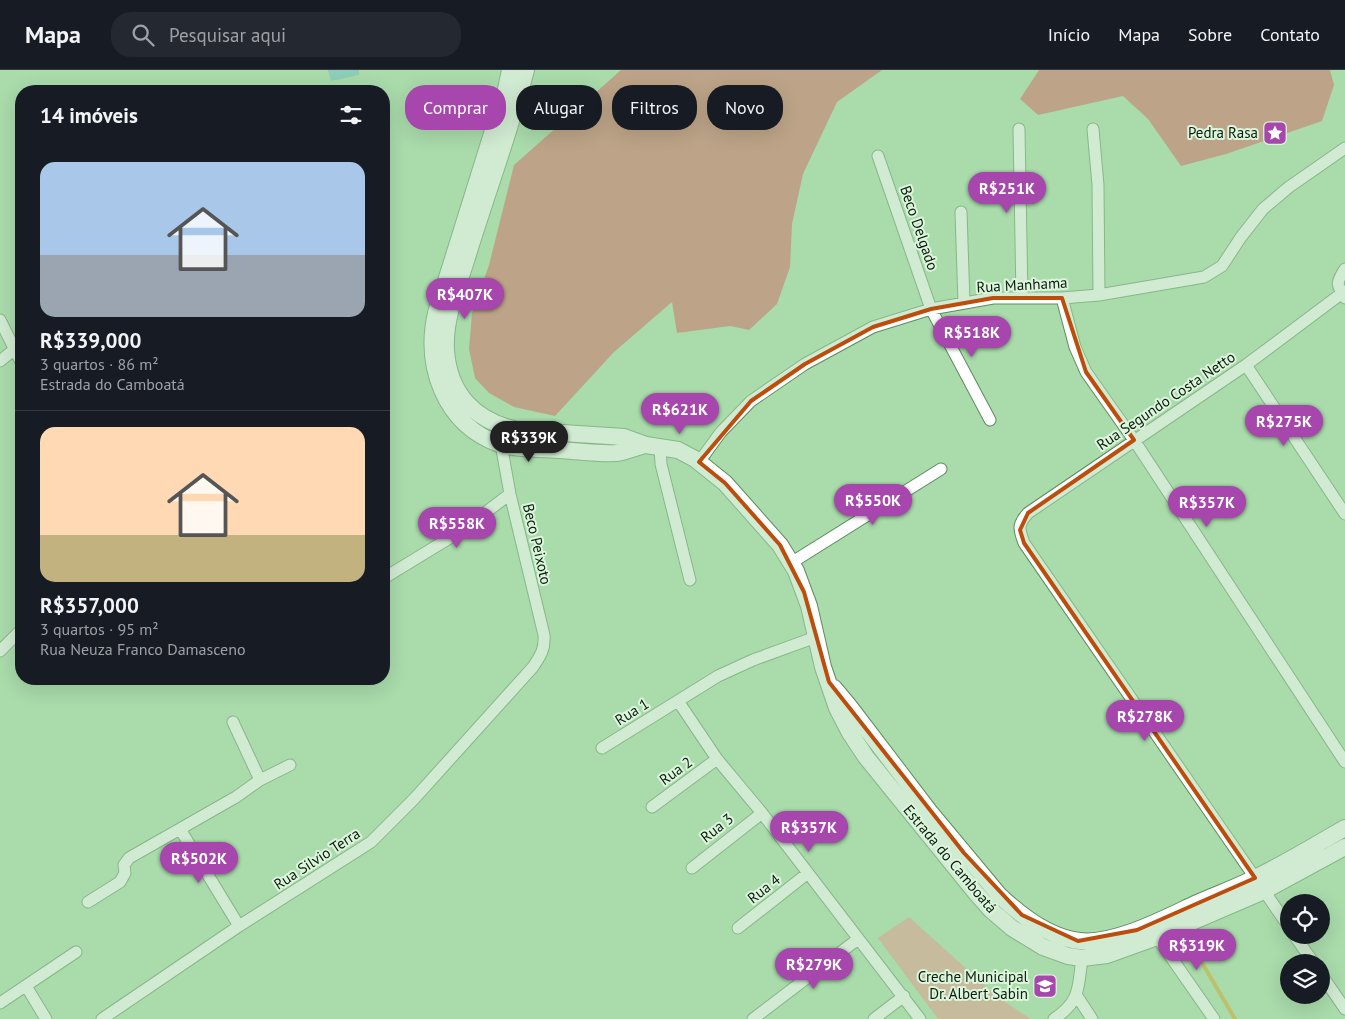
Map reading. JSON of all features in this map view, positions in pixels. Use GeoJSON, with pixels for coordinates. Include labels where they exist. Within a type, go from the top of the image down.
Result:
{"type":"FeatureCollection","features":[{"type":"Feature","properties":{"kind":"main road","name":"Estrada do Camboatá"},"geometry":{"type":"LineString","coordinates":[[510,70],[446,334],[446,348],[451,377],[462,397],[470,408],[480,416],[502,427],[517,430],[624,437],[653,446],[678,450],[699,462],[725,483],[780,545],[791,563],[804,592],[839,714],[850,733],[866,757],[991,910],[1012,928],[1043,947],[1068,956],[1082,958],[1107,955],[1157,937],[1260,885],[1345,847]]}},
{"type":"Feature","properties":{"kind":"main road","name":"Estrada do Camboatá"},"geometry":{"type":"LineString","coordinates":[[526,70],[502,152],[481,188],[436,313],[432,341],[433,363],[444,394],[459,417],[502,451],[525,448],[617,453],[653,446]]}},
{"type":"Feature","properties":{"kind":"main road","name":"Estrada do Camboatá"},"geometry":{"type":"LineString","coordinates":[[829,682],[850,706],[929,812],[999,895],[1022,915],[1036,924],[1058,935],[1078,941],[1096,941],[1137,930],[1260,885],[1345,828]]}},
{"type":"Feature","properties":{"kind":"main road"},"geometry":{"type":"LineString","coordinates":[[952,864],[964,853]]}},
{"type":"Feature","properties":{"kind":"street"},"geometry":{"type":"LineString","coordinates":[[1019,129],[1022,298]]}},
{"type":"Feature","properties":{"kind":"street"},"geometry":{"type":"LineString","coordinates":[[1093,129],[1098,185],[1099,295]]}},
{"type":"Feature","properties":{"kind":"street","name":"Rua Manhama"},"geometry":{"type":"LineString","coordinates":[[699,462],[721,432],[745,406],[805,364],[873,327],[931,309],[993,298],[1062,298],[1099,295],[1204,277],[1222,266],[1241,237],[1263,209],[1288,187],[1345,148]]}},
{"type":"Feature","properties":{"kind":"street","name":"Beco Delgado"},"geometry":{"type":"LineString","coordinates":[[878,156],[931,309],[990,420]]}},
{"type":"Feature","properties":{"kind":"street"},"geometry":{"type":"LineString","coordinates":[[962,212],[964,303]]}},
{"type":"Feature","properties":{"kind":"street"},"geometry":{"type":"LineString","coordinates":[[1344,294],[1337,287],[1337,282],[1345,269]]}},
{"type":"Feature","properties":{"kind":"street","name":"Rua Segundo Costa Netto"},"geometry":{"type":"LineString","coordinates":[[1260,885],[1024,543],[1020,530],[1021,520],[1028,513],[1246,365],[1344,294]]}},
{"type":"Feature","properties":{"kind":"street"},"geometry":{"type":"LineString","coordinates":[[1062,298],[1075,347],[1086,372],[1134,440],[1345,762]]}},
{"type":"Feature","properties":{"kind":"street"},"geometry":{"type":"LineString","coordinates":[[0,320],[15,349],[0,361]]}},
{"type":"Feature","properties":{"kind":"street"},"geometry":{"type":"LineString","coordinates":[[1246,365],[1345,514]]}},
{"type":"Feature","properties":{"kind":"street","name":"Beco Peixoto"},"geometry":{"type":"LineString","coordinates":[[502,427],[502,451],[510,494],[544,635]]}},
{"type":"Feature","properties":{"kind":"street"},"geometry":{"type":"LineString","coordinates":[[653,446],[661,464],[690,580]]}},
{"type":"Feature","properties":{"kind":"street"},"geometry":{"type":"LineString","coordinates":[[791,563],[871,511],[942,469]]}},
{"type":"Feature","properties":{"kind":"street"},"geometry":{"type":"LineString","coordinates":[[390,574],[461,531],[510,494]]}},
{"type":"Feature","properties":{"kind":"street","name":"Rua Silvio Terra"},"geometry":{"type":"LineString","coordinates":[[102,1019],[239,926],[371,842],[414,800],[533,667],[542,655],[545,647],[544,635]]}},
{"type":"Feature","properties":{"kind":"street"},"geometry":{"type":"LineString","coordinates":[[0,651],[15,636]]}},
{"type":"Feature","properties":{"kind":"street","name":"Rua 1"},"geometry":{"type":"LineString","coordinates":[[602,748],[725,672],[816,637]]}},
{"type":"Feature","properties":{"kind":"street"},"geometry":{"type":"LineString","coordinates":[[678,701],[718,759],[762,812],[920,1019]]}},
{"type":"Feature","properties":{"kind":"street"},"geometry":{"type":"LineString","coordinates":[[233,722],[260,780]]}},
{"type":"Feature","properties":{"kind":"street","name":"Rua 2"},"geometry":{"type":"LineString","coordinates":[[652,807],[718,759]]}},
{"type":"Feature","properties":{"kind":"street"},"geometry":{"type":"LineString","coordinates":[[88,902],[120,882],[125,873],[124,865],[129,858],[236,797],[260,780],[290,765]]}},
{"type":"Feature","properties":{"kind":"street","name":"Rua 3"},"geometry":{"type":"LineString","coordinates":[[692,868],[762,812]]}},
{"type":"Feature","properties":{"kind":"street"},"geometry":{"type":"LineString","coordinates":[[180,828],[239,926]]}},
{"type":"Feature","properties":{"kind":"street","name":"Rua 4"},"geometry":{"type":"LineString","coordinates":[[738,928],[808,873]]}},
{"type":"Feature","properties":{"kind":"street"},"geometry":{"type":"LineString","coordinates":[[1260,885],[1280,914]]}},
{"type":"Feature","properties":{"kind":"street"},"geometry":{"type":"LineString","coordinates":[[1157,937],[1214,1019]]}},
{"type":"Feature","properties":{"kind":"street"},"geometry":{"type":"LineString","coordinates":[[753,1019],[858,939]]}},
{"type":"Feature","properties":{"kind":"street"},"geometry":{"type":"LineString","coordinates":[[0,1003],[76,952]]}},
{"type":"Feature","properties":{"kind":"street"},"geometry":{"type":"LineString","coordinates":[[1054,1019],[1066,1011],[1077,996],[1082,958]]}},
{"type":"Feature","properties":{"kind":"street"},"geometry":{"type":"LineString","coordinates":[[26,986],[46,1019]]}},
{"type":"Feature","properties":{"kind":"street"},"geometry":{"type":"LineString","coordinates":[[1330,987],[1345,1008]]}},
{"type":"Feature","properties":{"kind":"street"},"geometry":{"type":"LineString","coordinates":[[874,1019],[904,996]]}},
{"type":"Feature","properties":{"kind":"street"},"geometry":{"type":"LineString","coordinates":[[1077,996],[1092,1019]]}},
{"type":"Feature","properties":{"kind":"highlighted area"},"geometry":{"type":"Polygon","coordinates":[[[993,298],[1062,298],[1086,372],[1134,440],[1028,513],[1020,530],[1024,543],[1255,878],[1137,930],[1078,941],[1022,915],[964,853],[829,682],[804,592],[780,545],[725,483],[699,462],[751,401],[805,364],[873,327],[931,309],[993,298]]]}},
{"type":"Feature","properties":{"kind":"shaded area"},"geometry":{"type":"Polygon","coordinates":[[[621,70],[882,70],[837,102],[803,174],[792,224],[790,267],[777,304],[749,330],[730,326],[677,333],[672,302],[614,352],[555,416],[514,407],[489,393],[475,378],[469,349],[472,313],[489,265],[514,165],[553,130],[602,130],[602,87],[621,70]]]}},
{"type":"Feature","properties":{"kind":"shaded area"},"geometry":{"type":"Polygon","coordinates":[[[1039,70],[1330,70],[1334,85],[1322,121],[1226,154],[1181,166],[1148,119],[1123,96],[1038,115],[1020,99],[1039,70]]]}},
{"type":"Feature","properties":{"kind":"shaded area"},"geometry":{"type":"Polygon","coordinates":[[[909,917],[999,998],[1031,1019],[938,1019],[878,938],[909,917]]]}},
{"type":"Feature","properties":{"kind":"building"},"geometry":{"type":"Polygon","coordinates":[[[328,70],[359,70],[359,75],[331,81],[328,70]]]}},
{"type":"Feature","properties":{"kind":"waterway"},"geometry":{"type":"LineString","coordinates":[[1201,961],[1235,1019]]}},
{"type":"Feature","properties":{"kind":"place","name":"Pedra Rasa"},"geometry":{"type":"Point","coordinates":[1275,133]}},
{"type":"Feature","properties":{"kind":"place","name":"Creche Municipal Dr. Albert Sabin"},"geometry":{"type":"Point","coordinates":[1045,986]}}]}
